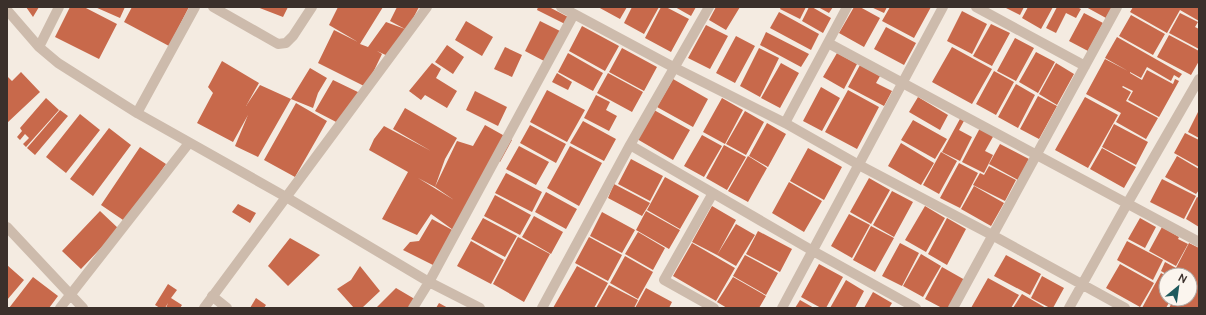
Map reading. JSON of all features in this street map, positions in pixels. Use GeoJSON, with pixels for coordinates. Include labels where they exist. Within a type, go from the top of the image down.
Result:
{"type":"FeatureCollection","features":[{"type":"Feature","properties":{"kind":"street"},"geometry":{"type":"LineString","coordinates":[[39,47],[59,7]]}},
{"type":"Feature","properties":{"kind":"street"},"geometry":{"type":"LineString","coordinates":[[137,113],[195,7]]}},
{"type":"Feature","properties":{"kind":"street"},"geometry":{"type":"LineString","coordinates":[[213,7],[278,44],[286,43],[294,36],[312,7]]}},
{"type":"Feature","properties":{"kind":"street"},"geometry":{"type":"LineString","coordinates":[[204,308],[427,7]]}},
{"type":"Feature","properties":{"kind":"street"},"geometry":{"type":"LineString","coordinates":[[561,7],[675,68],[785,123],[1125,308]]}},
{"type":"Feature","properties":{"kind":"street"},"geometry":{"type":"LineString","coordinates":[[542,308],[630,145],[709,7]]}},
{"type":"Feature","properties":{"kind":"street"},"geometry":{"type":"LineString","coordinates":[[785,123],[847,7]]}},
{"type":"Feature","properties":{"kind":"street"},"geometry":{"type":"LineString","coordinates":[[782,308],[860,165],[943,7]]}},
{"type":"Feature","properties":{"kind":"street"},"geometry":{"type":"LineString","coordinates":[[976,7],[1085,66]]}},
{"type":"Feature","properties":{"kind":"street"},"geometry":{"type":"LineString","coordinates":[[953,308],[1117,7]]}},
{"type":"Feature","properties":{"kind":"street"},"geometry":{"type":"LineString","coordinates":[[7,10],[39,47],[58,63],[137,113],[286,197],[430,282],[480,308]]}},
{"type":"Feature","properties":{"kind":"street"},"geometry":{"type":"LineString","coordinates":[[414,308],[430,282],[574,14]]}},
{"type":"Feature","properties":{"kind":"street"},"geometry":{"type":"LineString","coordinates":[[828,43],[1199,242]]}},
{"type":"Feature","properties":{"kind":"street"},"geometry":{"type":"LineString","coordinates":[[1069,308],[1199,79]]}},
{"type":"Feature","properties":{"kind":"street"},"geometry":{"type":"LineString","coordinates":[[60,308],[189,143]]}},
{"type":"Feature","properties":{"kind":"street"},"geometry":{"type":"LineString","coordinates":[[630,145],[813,251],[916,308]]}},
{"type":"Feature","properties":{"kind":"street"},"geometry":{"type":"LineString","coordinates":[[713,193],[664,280],[714,308]]}},
{"type":"Feature","properties":{"kind":"street"},"geometry":{"type":"LineString","coordinates":[[7,227],[83,308]]}},
{"type":"Feature","properties":{"kind":"street"},"geometry":{"type":"LineString","coordinates":[[212,296],[227,308]]}},
{"type":"Feature","properties":{"kind":"building"},"geometry":{"type":"Polygon","coordinates":[[[26,7],[39,7],[33,17],[26,7]]]}},
{"type":"Feature","properties":{"kind":"building"},"geometry":{"type":"Polygon","coordinates":[[[70,7],[84,7],[117,24],[99,59],[55,37],[70,7]]]}},
{"type":"Feature","properties":{"kind":"building"},"geometry":{"type":"Polygon","coordinates":[[[95,7],[125,7],[120,18],[95,7]]]}},
{"type":"Feature","properties":{"kind":"building"},"geometry":{"type":"Polygon","coordinates":[[[132,7],[189,7],[169,46],[124,22],[132,7]]]}},
{"type":"Feature","properties":{"kind":"building"},"geometry":{"type":"Polygon","coordinates":[[[257,7],[288,7],[283,17],[257,7]]]}},
{"type":"Feature","properties":{"kind":"building"},"geometry":{"type":"Polygon","coordinates":[[[338,7],[383,7],[360,44],[368,47],[386,22],[405,29],[390,21],[397,7],[419,7],[390,57],[377,51],[382,54],[366,87],[318,63],[334,30],[358,42],[329,25],[338,7]]]}},
{"type":"Feature","properties":{"kind":"building"},"geometry":{"type":"Polygon","coordinates":[[[538,7],[549,7],[568,17],[565,24],[537,10],[538,7]]]}},
{"type":"Feature","properties":{"kind":"building"},"geometry":{"type":"Polygon","coordinates":[[[598,7],[627,7],[620,19],[598,7]]]}},
{"type":"Feature","properties":{"kind":"building"},"geometry":{"type":"Polygon","coordinates":[[[632,7],[659,7],[644,34],[624,23],[632,7]]]}},
{"type":"Feature","properties":{"kind":"building"},"geometry":{"type":"Polygon","coordinates":[[[661,7],[666,7],[689,19],[671,52],[645,38],[661,7]]]}},
{"type":"Feature","properties":{"kind":"building"},"geometry":{"type":"Polygon","coordinates":[[[675,7],[696,7],[691,16],[675,7]]]}},
{"type":"Feature","properties":{"kind":"building"},"geometry":{"type":"Polygon","coordinates":[[[716,7],[740,7],[726,30],[709,20],[716,7]]]}},
{"type":"Feature","properties":{"kind":"building"},"geometry":{"type":"Polygon","coordinates":[[[781,7],[806,7],[800,19],[780,9],[781,7]]]}},
{"type":"Feature","properties":{"kind":"building"},"geometry":{"type":"Polygon","coordinates":[[[809,7],[812,7],[831,18],[823,33],[802,21],[809,7]]]}},
{"type":"Feature","properties":{"kind":"building"},"geometry":{"type":"Polygon","coordinates":[[[818,7],[833,7],[829,13],[818,7]]]}},
{"type":"Feature","properties":{"kind":"building"},"geometry":{"type":"Polygon","coordinates":[[[854,7],[860,7],[880,18],[864,47],[839,33],[854,7]]]}},
{"type":"Feature","properties":{"kind":"building"},"geometry":{"type":"Polygon","coordinates":[[[871,7],[887,7],[884,13],[871,7]]]}},
{"type":"Feature","properties":{"kind":"building"},"geometry":{"type":"Polygon","coordinates":[[[890,7],[931,7],[914,38],[882,21],[890,7]]]}},
{"type":"Feature","properties":{"kind":"building"},"geometry":{"type":"Polygon","coordinates":[[[1004,7],[1024,7],[1020,15],[1004,7]]]}},
{"type":"Feature","properties":{"kind":"building"},"geometry":{"type":"Polygon","coordinates":[[[1028,7],[1053,7],[1041,29],[1022,18],[1028,7]]]}},
{"type":"Feature","properties":{"kind":"building"},"geometry":{"type":"Polygon","coordinates":[[[1057,7],[1077,7],[1081,9],[1076,18],[1066,13],[1056,33],[1046,28],[1057,7]]]}},
{"type":"Feature","properties":{"kind":"building"},"geometry":{"type":"Polygon","coordinates":[[[1086,7],[1112,7],[1106,18],[1086,7]]]}},
{"type":"Feature","properties":{"kind":"building"},"geometry":{"type":"Polygon","coordinates":[[[1133,7],[1199,7],[1199,21],[1180,10],[1167,33],[1130,12],[1133,7]]]}},
{"type":"Feature","properties":{"kind":"building"},"geometry":{"type":"Polygon","coordinates":[[[962,11],[987,24],[972,54],[947,41],[962,11]]]}},
{"type":"Feature","properties":{"kind":"building"},"geometry":{"type":"Polygon","coordinates":[[[779,12],[819,34],[811,50],[770,28],[779,12]]]}},
{"type":"Feature","properties":{"kind":"building"},"geometry":{"type":"Polygon","coordinates":[[[1084,13],[1103,23],[1088,51],[1069,41],[1084,13]]]}},
{"type":"Feature","properties":{"kind":"building"},"geometry":{"type":"Polygon","coordinates":[[[1180,13],[1198,22],[1195,27],[1199,29],[1199,49],[1169,33],[1180,13]]]}},
{"type":"Feature","properties":{"kind":"building"},"geometry":{"type":"Polygon","coordinates":[[[1131,15],[1165,34],[1153,55],[1119,36],[1131,15]]]}},
{"type":"Feature","properties":{"kind":"building"},"geometry":{"type":"Polygon","coordinates":[[[466,21],[493,37],[482,56],[455,40],[466,21]]]}},
{"type":"Feature","properties":{"kind":"building"},"geometry":{"type":"Polygon","coordinates":[[[540,21],[562,32],[546,62],[525,51],[540,21]]]}},
{"type":"Feature","properties":{"kind":"building"},"geometry":{"type":"Polygon","coordinates":[[[991,24],[1010,33],[992,66],[973,56],[991,24]]]}},
{"type":"Feature","properties":{"kind":"building"},"geometry":{"type":"Polygon","coordinates":[[[706,25],[728,36],[710,69],[688,58],[706,25]]]}},
{"type":"Feature","properties":{"kind":"building"},"geometry":{"type":"Polygon","coordinates":[[[582,26],[619,46],[605,71],[569,51],[582,26]]]}},
{"type":"Feature","properties":{"kind":"building"},"geometry":{"type":"Polygon","coordinates":[[[886,27],[916,43],[904,65],[874,49],[886,27]]]}},
{"type":"Feature","properties":{"kind":"building"},"geometry":{"type":"Polygon","coordinates":[[[766,32],[809,54],[801,67],[760,45],[766,32]]]}},
{"type":"Feature","properties":{"kind":"building"},"geometry":{"type":"Polygon","coordinates":[[[1169,35],[1199,51],[1199,61],[1191,75],[1157,57],[1169,35]]]}},
{"type":"Feature","properties":{"kind":"building"},"geometry":{"type":"Polygon","coordinates":[[[736,36],[755,46],[735,83],[716,73],[736,36]]]}},
{"type":"Feature","properties":{"kind":"building"},"geometry":{"type":"Polygon","coordinates":[[[1117,37],[1182,74],[1179,78],[1174,75],[1171,81],[1147,67],[1141,78],[1130,72],[1142,80],[1147,70],[1173,84],[1175,79],[1179,81],[1159,117],[1128,100],[1133,91],[1123,86],[1122,87],[1131,92],[1126,101],[1158,118],[1146,139],[1116,122],[1121,113],[1086,94],[1105,59],[1128,71],[1105,58],[1117,37]]]}},
{"type":"Feature","properties":{"kind":"building"},"geometry":{"type":"Polygon","coordinates":[[[1015,38],[1034,48],[1016,81],[997,71],[1015,38]]]}},
{"type":"Feature","properties":{"kind":"building"},"geometry":{"type":"Polygon","coordinates":[[[447,45],[464,57],[453,74],[435,62],[447,45]]]}},
{"type":"Feature","properties":{"kind":"building"},"geometry":{"type":"Polygon","coordinates":[[[505,47],[522,55],[512,77],[494,69],[505,47]]]}},
{"type":"Feature","properties":{"kind":"building"},"geometry":{"type":"Polygon","coordinates":[[[952,47],[992,69],[972,104],[932,82],[952,47]]]}},
{"type":"Feature","properties":{"kind":"building"},"geometry":{"type":"Polygon","coordinates":[[[622,48],[657,67],[644,91],[609,72],[622,48]]]}},
{"type":"Feature","properties":{"kind":"building"},"geometry":{"type":"Polygon","coordinates":[[[759,48],[779,58],[760,97],[740,86],[759,48]]]}},
{"type":"Feature","properties":{"kind":"building"},"geometry":{"type":"Polygon","coordinates":[[[1036,52],[1055,62],[1038,93],[1019,82],[1036,52]]]}},
{"type":"Feature","properties":{"kind":"building"},"geometry":{"type":"Polygon","coordinates":[[[568,53],[603,73],[593,91],[558,72],[568,53]]]}},
{"type":"Feature","properties":{"kind":"building"},"geometry":{"type":"Polygon","coordinates":[[[837,53],[857,64],[844,89],[823,77],[837,53]]]}},
{"type":"Feature","properties":{"kind":"building"},"geometry":{"type":"Polygon","coordinates":[[[222,61],[259,83],[246,106],[260,85],[291,99],[258,157],[235,146],[248,115],[233,142],[197,123],[213,93],[208,87],[222,61]]]}},
{"type":"Feature","properties":{"kind":"building"},"geometry":{"type":"Polygon","coordinates":[[[432,63],[441,69],[436,78],[457,91],[447,108],[425,95],[421,100],[409,91],[432,63]]]}},
{"type":"Feature","properties":{"kind":"building"},"geometry":{"type":"Polygon","coordinates":[[[781,63],[799,73],[780,108],[761,98],[781,63]]]}},
{"type":"Feature","properties":{"kind":"building"},"geometry":{"type":"Polygon","coordinates":[[[1056,63],[1074,74],[1057,105],[1039,94],[1056,63]]]}},
{"type":"Feature","properties":{"kind":"building"},"geometry":{"type":"Polygon","coordinates":[[[860,65],[880,76],[876,83],[892,91],[884,106],[848,87],[860,65]]]}},
{"type":"Feature","properties":{"kind":"building"},"geometry":{"type":"Polygon","coordinates":[[[310,68],[327,78],[318,93],[313,108],[291,99],[310,68]]]}},
{"type":"Feature","properties":{"kind":"building"},"geometry":{"type":"Polygon","coordinates":[[[994,71],[1014,82],[996,115],[976,104],[994,71]]]}},
{"type":"Feature","properties":{"kind":"building"},"geometry":{"type":"Polygon","coordinates":[[[21,72],[40,92],[7,123],[7,76],[12,81],[21,72]]]}},
{"type":"Feature","properties":{"kind":"building"},"geometry":{"type":"Polygon","coordinates":[[[557,73],[572,82],[568,90],[552,82],[557,73]]]}},
{"type":"Feature","properties":{"kind":"building"},"geometry":{"type":"Polygon","coordinates":[[[608,73],[643,92],[632,112],[597,93],[608,73]]]}},
{"type":"Feature","properties":{"kind":"building"},"geometry":{"type":"Polygon","coordinates":[[[673,79],[708,99],[693,127],[657,107],[673,79]]]}},
{"type":"Feature","properties":{"kind":"building"},"geometry":{"type":"Polygon","coordinates":[[[333,80],[362,94],[340,124],[315,111],[333,80]]]}},
{"type":"Feature","properties":{"kind":"building"},"geometry":{"type":"Polygon","coordinates":[[[1016,84],[1035,95],[1018,128],[998,117],[1016,84]]]}},
{"type":"Feature","properties":{"kind":"building"},"geometry":{"type":"Polygon","coordinates":[[[821,87],[840,98],[822,131],[803,121],[821,87]]]}},
{"type":"Feature","properties":{"kind":"building"},"geometry":{"type":"Polygon","coordinates":[[[547,90],[585,110],[567,142],[530,122],[547,90]]]}},
{"type":"Feature","properties":{"kind":"building"},"geometry":{"type":"Polygon","coordinates":[[[848,90],[879,107],[857,149],[825,132],[848,90]]]}},
{"type":"Feature","properties":{"kind":"building"},"geometry":{"type":"Polygon","coordinates":[[[475,91],[507,107],[498,126],[466,110],[475,91]]]}},
{"type":"Feature","properties":{"kind":"building"},"geometry":{"type":"Polygon","coordinates":[[[596,95],[610,102],[606,110],[617,116],[609,131],[584,118],[596,95]]]}},
{"type":"Feature","properties":{"kind":"building"},"geometry":{"type":"Polygon","coordinates":[[[1038,96],[1057,106],[1039,139],[1020,129],[1038,96]]]}},
{"type":"Feature","properties":{"kind":"building"},"geometry":{"type":"Polygon","coordinates":[[[918,97],[948,115],[940,130],[909,112],[918,97]]]}},
{"type":"Feature","properties":{"kind":"building"},"geometry":{"type":"Polygon","coordinates":[[[1085,97],[1118,115],[1088,168],[1055,150],[1085,97]]]}},
{"type":"Feature","properties":{"kind":"building"},"geometry":{"type":"Polygon","coordinates":[[[46,98],[59,110],[26,147],[23,144],[29,138],[25,134],[20,140],[17,137],[22,131],[20,128],[46,98]]]}},
{"type":"Feature","properties":{"kind":"building"},"geometry":{"type":"Polygon","coordinates":[[[722,98],[743,110],[725,144],[703,132],[722,98]]]}},
{"type":"Feature","properties":{"kind":"building"},"geometry":{"type":"Polygon","coordinates":[[[296,103],[327,121],[295,177],[264,160],[296,103]]]}},
{"type":"Feature","properties":{"kind":"building"},"geometry":{"type":"Polygon","coordinates":[[[405,108],[457,138],[445,159],[435,187],[457,141],[473,146],[485,125],[512,140],[500,162],[496,159],[456,232],[431,214],[417,235],[382,219],[408,172],[369,150],[374,139],[384,126],[431,151],[393,129],[405,108]],[[418,178],[454,200],[435,187],[418,178]]]}},
{"type":"Feature","properties":{"kind":"building"},"geometry":{"type":"Polygon","coordinates":[[[60,110],[68,116],[35,155],[27,148],[60,110]]]}},
{"type":"Feature","properties":{"kind":"building"},"geometry":{"type":"Polygon","coordinates":[[[654,110],[690,130],[673,160],[637,139],[654,110]]]}},
{"type":"Feature","properties":{"kind":"building"},"geometry":{"type":"Polygon","coordinates":[[[1199,110],[1199,138],[1188,132],[1199,110]]]}},
{"type":"Feature","properties":{"kind":"building"},"geometry":{"type":"Polygon","coordinates":[[[745,111],[764,122],[746,155],[726,144],[745,111]]]}},
{"type":"Feature","properties":{"kind":"building"},"geometry":{"type":"Polygon","coordinates":[[[80,114],[100,130],[66,173],[46,157],[80,114]]]}},
{"type":"Feature","properties":{"kind":"building"},"geometry":{"type":"Polygon","coordinates":[[[961,117],[965,119],[959,130],[972,137],[960,161],[942,152],[961,117]]]}},
{"type":"Feature","properties":{"kind":"building"},"geometry":{"type":"Polygon","coordinates":[[[913,120],[947,139],[935,159],[901,140],[913,120]]]}},
{"type":"Feature","properties":{"kind":"building"},"geometry":{"type":"Polygon","coordinates":[[[583,121],[616,139],[604,161],[570,143],[583,121]]]}},
{"type":"Feature","properties":{"kind":"building"},"geometry":{"type":"Polygon","coordinates":[[[767,123],[786,134],[768,167],[749,156],[767,123]]]}},
{"type":"Feature","properties":{"kind":"building"},"geometry":{"type":"Polygon","coordinates":[[[1114,124],[1148,142],[1136,165],[1102,147],[1114,124]]]}},
{"type":"Feature","properties":{"kind":"building"},"geometry":{"type":"Polygon","coordinates":[[[530,125],[566,144],[556,163],[520,143],[530,125]]]}},
{"type":"Feature","properties":{"kind":"building"},"geometry":{"type":"Polygon","coordinates":[[[109,128],[131,145],[93,196],[70,179],[109,128]]]}},
{"type":"Feature","properties":{"kind":"building"},"geometry":{"type":"Polygon","coordinates":[[[980,128],[994,135],[985,151],[993,155],[984,173],[962,162],[980,128]]]}},
{"type":"Feature","properties":{"kind":"building"},"geometry":{"type":"Polygon","coordinates":[[[1185,133],[1199,140],[1199,167],[1174,153],[1185,133]]]}},
{"type":"Feature","properties":{"kind":"building"},"geometry":{"type":"Polygon","coordinates":[[[702,135],[722,146],[704,177],[684,166],[702,135]]]}},
{"type":"Feature","properties":{"kind":"building"},"geometry":{"type":"Polygon","coordinates":[[[901,143],[934,163],[921,185],[888,166],[901,143]]]}},
{"type":"Feature","properties":{"kind":"building"},"geometry":{"type":"Polygon","coordinates":[[[1000,144],[1029,159],[1018,180],[989,164],[1000,144]]]}},
{"type":"Feature","properties":{"kind":"building"},"geometry":{"type":"Polygon","coordinates":[[[724,145],[746,157],[727,190],[706,178],[724,145]]]}},
{"type":"Feature","properties":{"kind":"building"},"geometry":{"type":"Polygon","coordinates":[[[519,146],[549,162],[536,185],[506,169],[519,146]]]}},
{"type":"Feature","properties":{"kind":"building"},"geometry":{"type":"Polygon","coordinates":[[[570,146],[602,163],[579,206],[547,188],[570,146]]]}},
{"type":"Feature","properties":{"kind":"building"},"geometry":{"type":"Polygon","coordinates":[[[140,147],[166,164],[126,222],[101,205],[140,147]]]}},
{"type":"Feature","properties":{"kind":"building"},"geometry":{"type":"Polygon","coordinates":[[[808,148],[842,167],[824,200],[790,181],[808,148]]]}},
{"type":"Feature","properties":{"kind":"building"},"geometry":{"type":"Polygon","coordinates":[[[1102,148],[1136,167],[1124,188],[1090,169],[1102,148]]]}},
{"type":"Feature","properties":{"kind":"building"},"geometry":{"type":"Polygon","coordinates":[[[941,152],[957,161],[939,194],[923,185],[941,152]]]}},
{"type":"Feature","properties":{"kind":"building"},"geometry":{"type":"Polygon","coordinates":[[[748,156],[767,168],[748,202],[728,191],[748,156]]]}},
{"type":"Feature","properties":{"kind":"building"},"geometry":{"type":"Polygon","coordinates":[[[1177,156],[1199,169],[1199,190],[1196,194],[1165,177],[1177,156]]]}},
{"type":"Feature","properties":{"kind":"building"},"geometry":{"type":"Polygon","coordinates":[[[631,159],[663,176],[650,201],[618,184],[631,159]]]}},
{"type":"Feature","properties":{"kind":"building"},"geometry":{"type":"Polygon","coordinates":[[[959,163],[978,173],[960,208],[940,198],[959,163]]]}},
{"type":"Feature","properties":{"kind":"building"},"geometry":{"type":"Polygon","coordinates":[[[989,166],[1016,180],[1005,201],[973,185],[980,173],[984,175],[989,166]]]}},
{"type":"Feature","properties":{"kind":"building"},"geometry":{"type":"Polygon","coordinates":[[[506,173],[542,192],[532,212],[495,193],[506,173]]]}},
{"type":"Feature","properties":{"kind":"building"},"geometry":{"type":"Polygon","coordinates":[[[665,177],[699,196],[680,229],[647,210],[665,177]]]}},
{"type":"Feature","properties":{"kind":"building"},"geometry":{"type":"Polygon","coordinates":[[[869,178],[890,190],[871,224],[850,212],[869,178]]]}},
{"type":"Feature","properties":{"kind":"building"},"geometry":{"type":"Polygon","coordinates":[[[1162,179],[1196,196],[1184,219],[1150,202],[1162,179]]]}},
{"type":"Feature","properties":{"kind":"building"},"geometry":{"type":"Polygon","coordinates":[[[789,182],[822,201],[804,232],[772,213],[789,182]]]}},
{"type":"Feature","properties":{"kind":"building"},"geometry":{"type":"Polygon","coordinates":[[[614,184],[650,203],[642,216],[608,198],[614,184]]]}},
{"type":"Feature","properties":{"kind":"building"},"geometry":{"type":"Polygon","coordinates":[[[974,186],[1004,203],[991,226],[961,209],[974,186]]]}},
{"type":"Feature","properties":{"kind":"building"},"geometry":{"type":"Polygon","coordinates":[[[892,191],[913,202],[894,237],[873,225],[892,191]]]}},
{"type":"Feature","properties":{"kind":"building"},"geometry":{"type":"Polygon","coordinates":[[[546,192],[577,209],[566,229],[535,212],[546,192]]]}},
{"type":"Feature","properties":{"kind":"building"},"geometry":{"type":"Polygon","coordinates":[[[495,195],[531,215],[520,235],[484,216],[495,195]]]}},
{"type":"Feature","properties":{"kind":"building"},"geometry":{"type":"Polygon","coordinates":[[[1197,197],[1199,198],[1199,227],[1186,219],[1197,197]]]}},
{"type":"Feature","properties":{"kind":"building"},"geometry":{"type":"Polygon","coordinates":[[[238,204],[256,213],[250,223],[232,212],[238,204]]]}},
{"type":"Feature","properties":{"kind":"building"},"geometry":{"type":"Polygon","coordinates":[[[712,206],[736,220],[717,255],[692,242],[712,206]]]}},
{"type":"Feature","properties":{"kind":"building"},"geometry":{"type":"Polygon","coordinates":[[[925,206],[945,218],[926,252],[905,240],[925,206]]]}},
{"type":"Feature","properties":{"kind":"building"},"geometry":{"type":"Polygon","coordinates":[[[100,211],[119,229],[81,269],[62,251],[100,211]]]}},
{"type":"Feature","properties":{"kind":"building"},"geometry":{"type":"Polygon","coordinates":[[[646,211],[680,230],[669,249],[636,230],[646,211]]]}},
{"type":"Feature","properties":{"kind":"building"},"geometry":{"type":"Polygon","coordinates":[[[602,212],[635,230],[622,253],[590,236],[602,212]]]}},
{"type":"Feature","properties":{"kind":"building"},"geometry":{"type":"Polygon","coordinates":[[[849,214],[870,225],[852,258],[831,246],[849,214]]]}},
{"type":"Feature","properties":{"kind":"building"},"geometry":{"type":"Polygon","coordinates":[[[534,216],[563,232],[551,254],[522,237],[534,216]]]}},
{"type":"Feature","properties":{"kind":"building"},"geometry":{"type":"Polygon","coordinates":[[[483,218],[517,236],[505,257],[471,239],[483,218]]]}},
{"type":"Feature","properties":{"kind":"building"},"geometry":{"type":"Polygon","coordinates":[[[947,218],[966,229],[947,265],[928,254],[947,218]]]}},
{"type":"Feature","properties":{"kind":"building"},"geometry":{"type":"Polygon","coordinates":[[[1140,218],[1156,227],[1145,248],[1128,239],[1140,218]]]}},
{"type":"Feature","properties":{"kind":"building"},"geometry":{"type":"Polygon","coordinates":[[[432,219],[456,232],[437,267],[403,250],[410,242],[419,241],[432,219]]]}},
{"type":"Feature","properties":{"kind":"building"},"geometry":{"type":"Polygon","coordinates":[[[736,224],[755,235],[736,266],[717,255],[736,224]]]}},
{"type":"Feature","properties":{"kind":"building"},"geometry":{"type":"Polygon","coordinates":[[[871,226],[894,238],[875,272],[853,260],[871,226]]]}},
{"type":"Feature","properties":{"kind":"building"},"geometry":{"type":"Polygon","coordinates":[[[1162,227],[1179,237],[1178,239],[1188,244],[1176,266],[1149,251],[1162,227]]]}},
{"type":"Feature","properties":{"kind":"building"},"geometry":{"type":"Polygon","coordinates":[[[758,231],[792,249],[780,272],[746,254],[758,231]]]}},
{"type":"Feature","properties":{"kind":"building"},"geometry":{"type":"Polygon","coordinates":[[[638,232],[665,248],[653,270],[625,254],[638,232]]]}},
{"type":"Feature","properties":{"kind":"building"},"geometry":{"type":"Polygon","coordinates":[[[518,237],[550,254],[524,302],[493,284],[518,237]]]}},
{"type":"Feature","properties":{"kind":"building"},"geometry":{"type":"Polygon","coordinates":[[[589,237],[622,255],[608,281],[575,263],[589,237]]]}},
{"type":"Feature","properties":{"kind":"building"},"geometry":{"type":"Polygon","coordinates":[[[290,238],[320,255],[288,286],[268,266],[290,238]]]}},
{"type":"Feature","properties":{"kind":"building"},"geometry":{"type":"Polygon","coordinates":[[[471,241],[504,260],[491,284],[457,266],[471,241]]]}},
{"type":"Feature","properties":{"kind":"building"},"geometry":{"type":"Polygon","coordinates":[[[1127,241],[1163,260],[1160,267],[1158,267],[1153,280],[1117,260],[1127,241]]]}},
{"type":"Feature","properties":{"kind":"building"},"geometry":{"type":"Polygon","coordinates":[[[692,243],[735,268],[716,301],[673,276],[692,243]]]}},
{"type":"Feature","properties":{"kind":"building"},"geometry":{"type":"Polygon","coordinates":[[[900,243],[919,253],[902,286],[882,276],[900,243]]]}},
{"type":"Feature","properties":{"kind":"building"},"geometry":{"type":"Polygon","coordinates":[[[1189,243],[1199,248],[1199,308],[1169,308],[1198,307],[1198,267],[1177,267],[1189,243]]]}},
{"type":"Feature","properties":{"kind":"building"},"geometry":{"type":"Polygon","coordinates":[[[921,254],[941,266],[923,297],[903,286],[921,254]]]}},
{"type":"Feature","properties":{"kind":"building"},"geometry":{"type":"Polygon","coordinates":[[[745,255],[778,273],[766,295],[733,276],[745,255]]]}},
{"type":"Feature","properties":{"kind":"building"},"geometry":{"type":"Polygon","coordinates":[[[1006,255],[1041,274],[1030,295],[994,276],[1006,255]]]}},
{"type":"Feature","properties":{"kind":"building"},"geometry":{"type":"Polygon","coordinates":[[[625,256],[653,272],[638,299],[610,283],[625,256]]]}},
{"type":"Feature","properties":{"kind":"building"},"geometry":{"type":"Polygon","coordinates":[[[1165,262],[1174,267],[1163,267],[1165,262]]]}},
{"type":"Feature","properties":{"kind":"building"},"geometry":{"type":"Polygon","coordinates":[[[819,264],[843,277],[826,308],[821,308],[801,297],[819,264]]]}},
{"type":"Feature","properties":{"kind":"building"},"geometry":{"type":"Polygon","coordinates":[[[1120,264],[1154,283],[1140,307],[1106,288],[1120,264]]]}},
{"type":"Feature","properties":{"kind":"building"},"geometry":{"type":"Polygon","coordinates":[[[7,265],[24,280],[7,300],[7,265]]]}},
{"type":"Feature","properties":{"kind":"building"},"geometry":{"type":"Polygon","coordinates":[[[360,266],[380,291],[362,308],[354,308],[337,289],[351,280],[360,266]]]}},
{"type":"Feature","properties":{"kind":"building"},"geometry":{"type":"Polygon","coordinates":[[[577,266],[608,283],[594,308],[553,308],[577,266]]]}},
{"type":"Feature","properties":{"kind":"building"},"geometry":{"type":"Polygon","coordinates":[[[942,267],[965,280],[950,308],[942,308],[925,299],[942,267]]]}},
{"type":"Feature","properties":{"kind":"building"},"geometry":{"type":"Polygon","coordinates":[[[1042,276],[1064,288],[1053,308],[1050,308],[1031,298],[1042,276]]]}},
{"type":"Feature","properties":{"kind":"building"},"geometry":{"type":"Polygon","coordinates":[[[33,277],[58,296],[49,308],[9,308],[33,277]]]}},
{"type":"Feature","properties":{"kind":"building"},"geometry":{"type":"Polygon","coordinates":[[[733,277],[766,296],[759,308],[727,308],[717,302],[733,277]]]}},
{"type":"Feature","properties":{"kind":"building"},"geometry":{"type":"Polygon","coordinates":[[[988,278],[1019,295],[1011,308],[971,308],[988,278]]]}},
{"type":"Feature","properties":{"kind":"building"},"geometry":{"type":"Polygon","coordinates":[[[1158,279],[1158,307],[1167,307],[1142,308],[1158,279]]]}},
{"type":"Feature","properties":{"kind":"building"},"geometry":{"type":"Polygon","coordinates":[[[846,280],[864,291],[855,308],[830,308],[846,280]]]}},
{"type":"Feature","properties":{"kind":"building"},"geometry":{"type":"Polygon","coordinates":[[[168,284],[177,290],[171,298],[182,305],[180,308],[166,308],[168,303],[165,308],[160,308],[155,305],[168,284]]]}},
{"type":"Feature","properties":{"kind":"building"},"geometry":{"type":"Polygon","coordinates":[[[609,285],[638,300],[634,308],[596,308],[609,285]]]}},
{"type":"Feature","properties":{"kind":"building"},"geometry":{"type":"Polygon","coordinates":[[[396,288],[418,301],[413,308],[376,308],[396,288]]]}},
{"type":"Feature","properties":{"kind":"building"},"geometry":{"type":"Polygon","coordinates":[[[646,288],[672,302],[669,308],[635,308],[646,288]]]}},
{"type":"Feature","properties":{"kind":"building"},"geometry":{"type":"Polygon","coordinates":[[[873,292],[892,303],[889,308],[864,308],[873,292]]]}},
{"type":"Feature","properties":{"kind":"building"},"geometry":{"type":"Polygon","coordinates":[[[1022,294],[1046,308],[1013,308],[1022,294]]]}},
{"type":"Feature","properties":{"kind":"building"},"geometry":{"type":"Polygon","coordinates":[[[256,298],[266,305],[264,308],[250,308],[256,298]]]}},
{"type":"Feature","properties":{"kind":"building"},"geometry":{"type":"Polygon","coordinates":[[[800,300],[814,308],[795,308],[800,300]]]}},
{"type":"Feature","properties":{"kind":"building"},"geometry":{"type":"Polygon","coordinates":[[[439,303],[448,308],[436,308],[439,303]]]}}]}
